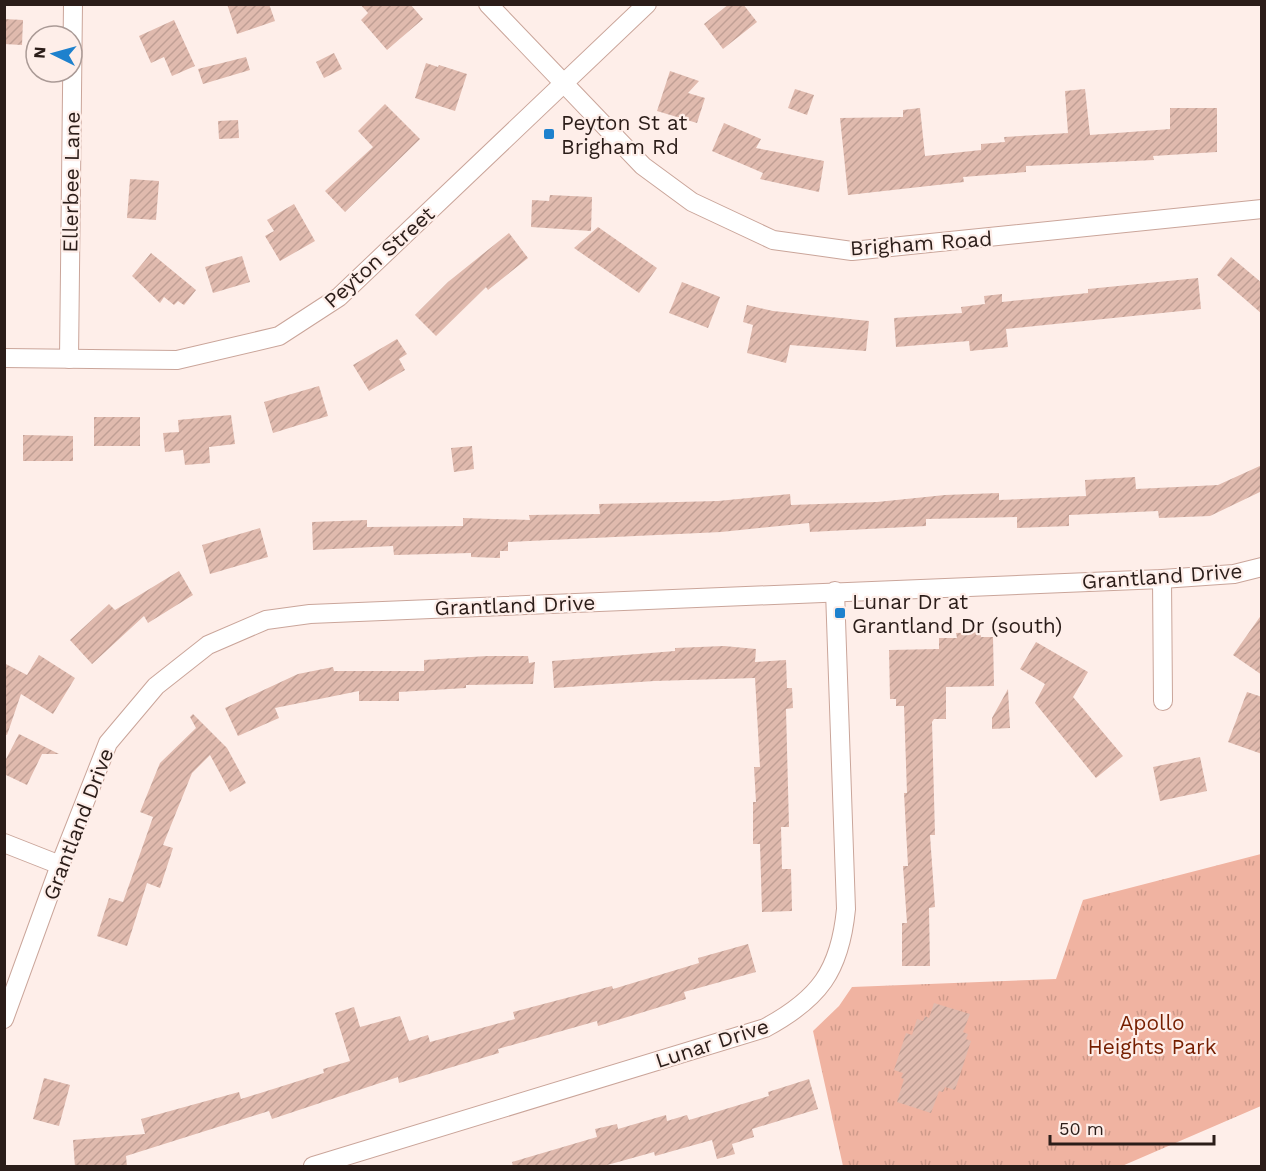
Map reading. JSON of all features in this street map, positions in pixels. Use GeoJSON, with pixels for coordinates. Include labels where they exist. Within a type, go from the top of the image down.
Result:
{"type":"FeatureCollection","features":[{"type":"Feature","properties":{"kind":"street","name":"Ellerbee Lane"},"geometry":{"type":"LineString","coordinates":[[69,359],[73,4]]}},
{"type":"Feature","properties":{"kind":"street","name":"Brigham Road"},"geometry":{"type":"LineString","coordinates":[[489,4],[644,166],[692,202],[773,240],[852,251],[1262,209]]}},
{"type":"Feature","properties":{"kind":"street","name":"Peyton Street"},"geometry":{"type":"LineString","coordinates":[[4,358],[177,360],[279,336],[339,297],[567,84],[647,4]]}},
{"type":"Feature","properties":{"kind":"street","name":"Grantland Drive"},"geometry":{"type":"LineString","coordinates":[[4,1019],[60,865],[108,743],[156,686],[208,645],[266,620],[310,614],[1162,579],[1234,574],[1262,567]]}},
{"type":"Feature","properties":{"kind":"street"},"geometry":{"type":"LineString","coordinates":[[1162,579],[1163,701]]}},
{"type":"Feature","properties":{"kind":"street","name":"Lunar Drive"},"geometry":{"type":"LineString","coordinates":[[313,1167],[765,1028],[806,1002],[825,980],[838,957],[846,909],[835,591]]}},
{"type":"Feature","properties":{"kind":"street"},"geometry":{"type":"LineString","coordinates":[[4,843],[60,865]]}},
{"type":"Feature","properties":{"kind":"green space","name":"Apollo Heights Park"},"geometry":{"type":"Polygon","coordinates":[[[1261,854],[1261,1106],[1122,1166],[843,1166],[813,1031],[839,1006],[852,987],[1056,979],[1083,900],[1261,854]]]}},
{"type":"Feature","properties":{"kind":"building"},"geometry":{"type":"Polygon","coordinates":[[[227,4],[269,4],[275,21],[237,34],[227,4]]]}},
{"type":"Feature","properties":{"kind":"building"},"geometry":{"type":"Polygon","coordinates":[[[360,4],[410,4],[423,19],[387,50],[361,20],[368,13],[360,4]]]}},
{"type":"Feature","properties":{"kind":"building"},"geometry":{"type":"Polygon","coordinates":[[[729,4],[743,4],[757,22],[723,49],[704,24],[729,4]]]}},
{"type":"Feature","properties":{"kind":"building"},"geometry":{"type":"Polygon","coordinates":[[[4,19],[23,20],[22,45],[4,44],[4,19]]]}},
{"type":"Feature","properties":{"kind":"building"},"geometry":{"type":"Polygon","coordinates":[[[174,20],[195,66],[172,76],[164,57],[151,63],[139,36],[174,20]]]}},
{"type":"Feature","properties":{"kind":"building"},"geometry":{"type":"Polygon","coordinates":[[[334,53],[342,69],[324,78],[316,62],[334,53]]]}},
{"type":"Feature","properties":{"kind":"building"},"geometry":{"type":"Polygon","coordinates":[[[246,57],[250,70],[203,84],[198,69],[246,57]]]}},
{"type":"Feature","properties":{"kind":"building"},"geometry":{"type":"Polygon","coordinates":[[[426,63],[467,74],[455,111],[415,98],[426,63]]]}},
{"type":"Feature","properties":{"kind":"building"},"geometry":{"type":"Polygon","coordinates":[[[670,71],[699,81],[688,93],[705,98],[697,123],[657,111],[670,71]]]}},
{"type":"Feature","properties":{"kind":"building"},"geometry":{"type":"Polygon","coordinates":[[[795,89],[814,95],[807,115],[788,108],[795,89]]]}},
{"type":"Feature","properties":{"kind":"building"},"geometry":{"type":"Polygon","coordinates":[[[1085,89],[1090,135],[1170,129],[1170,108],[1217,108],[1217,152],[1153,156],[1154,160],[1026,166],[1026,172],[963,177],[964,182],[848,195],[840,118],[903,117],[903,110],[920,108],[925,156],[981,150],[981,144],[1005,142],[1004,137],[1068,133],[1065,91],[1085,89]]]}},
{"type":"Feature","properties":{"kind":"building"},"geometry":{"type":"Polygon","coordinates":[[[385,104],[420,139],[345,212],[325,191],[373,147],[358,131],[385,104]]]}},
{"type":"Feature","properties":{"kind":"building"},"geometry":{"type":"Polygon","coordinates":[[[238,120],[239,138],[219,139],[218,121],[238,120]]]}},
{"type":"Feature","properties":{"kind":"building"},"geometry":{"type":"Polygon","coordinates":[[[724,123],[761,139],[756,148],[824,161],[819,192],[760,179],[763,173],[712,151],[724,123]]]}},
{"type":"Feature","properties":{"kind":"building"},"geometry":{"type":"Polygon","coordinates":[[[130,179],[159,181],[156,220],[127,218],[130,179]]]}},
{"type":"Feature","properties":{"kind":"building"},"geometry":{"type":"Polygon","coordinates":[[[550,195],[592,197],[591,231],[531,227],[532,200],[549,201],[550,195]]]}},
{"type":"Feature","properties":{"kind":"building"},"geometry":{"type":"Polygon","coordinates":[[[294,204],[315,241],[280,261],[265,236],[274,231],[267,220],[294,204]]]}},
{"type":"Feature","properties":{"kind":"building"},"geometry":{"type":"Polygon","coordinates":[[[598,227],[657,268],[639,293],[574,248],[598,227]]]}},
{"type":"Feature","properties":{"kind":"building"},"geometry":{"type":"Polygon","coordinates":[[[509,233],[528,258],[488,290],[486,287],[436,336],[415,315],[448,282],[509,233]]]}},
{"type":"Feature","properties":{"kind":"building"},"geometry":{"type":"Polygon","coordinates":[[[151,253],[196,290],[184,305],[178,301],[174,305],[164,297],[160,303],[132,276],[151,253]]]}},
{"type":"Feature","properties":{"kind":"building"},"geometry":{"type":"Polygon","coordinates":[[[242,256],[250,282],[213,293],[205,267],[242,256]]]}},
{"type":"Feature","properties":{"kind":"building"},"geometry":{"type":"Polygon","coordinates":[[[1231,257],[1262,283],[1262,314],[1217,275],[1231,257]]]}},
{"type":"Feature","properties":{"kind":"building"},"geometry":{"type":"Polygon","coordinates":[[[1198,278],[1201,309],[1006,329],[1008,347],[970,351],[969,341],[896,347],[894,318],[962,313],[961,307],[985,304],[984,296],[1002,294],[1002,302],[1088,293],[1088,289],[1198,278]]]}},
{"type":"Feature","properties":{"kind":"building"},"geometry":{"type":"Polygon","coordinates":[[[682,282],[720,297],[708,328],[669,313],[682,282]]]}},
{"type":"Feature","properties":{"kind":"building"},"geometry":{"type":"Polygon","coordinates":[[[747,305],[773,311],[869,321],[866,351],[790,345],[786,363],[747,353],[753,325],[743,322],[747,305]]]}},
{"type":"Feature","properties":{"kind":"building"},"geometry":{"type":"Polygon","coordinates":[[[397,339],[407,354],[399,359],[405,370],[369,391],[353,365],[397,339]]]}},
{"type":"Feature","properties":{"kind":"building"},"geometry":{"type":"Polygon","coordinates":[[[319,386],[328,416],[273,433],[264,402],[319,386]]]}},
{"type":"Feature","properties":{"kind":"building"},"geometry":{"type":"Polygon","coordinates":[[[231,415],[235,444],[209,447],[210,463],[185,465],[183,450],[165,452],[163,433],[179,432],[178,420],[231,415]]]}},
{"type":"Feature","properties":{"kind":"building"},"geometry":{"type":"Polygon","coordinates":[[[94,417],[140,417],[140,446],[94,446],[94,417]]]}},
{"type":"Feature","properties":{"kind":"building"},"geometry":{"type":"Polygon","coordinates":[[[23,435],[73,436],[73,461],[23,461],[23,435]]]}},
{"type":"Feature","properties":{"kind":"building"},"geometry":{"type":"Polygon","coordinates":[[[472,446],[474,469],[454,472],[451,448],[472,446]]]}},
{"type":"Feature","properties":{"kind":"building"},"geometry":{"type":"Polygon","coordinates":[[[1262,465],[1262,491],[1210,516],[1159,518],[1158,511],[1069,515],[1069,526],[1017,528],[1017,517],[926,519],[926,526],[810,532],[809,523],[721,532],[508,542],[508,551],[500,551],[500,558],[471,557],[471,553],[394,555],[393,546],[313,550],[312,522],[367,520],[367,527],[463,526],[463,518],[530,520],[529,515],[600,514],[599,504],[718,501],[790,494],[791,505],[877,502],[945,495],[999,493],[999,500],[1086,496],[1085,480],[1135,477],[1136,489],[1218,485],[1262,465]]]}},
{"type":"Feature","properties":{"kind":"building"},"geometry":{"type":"Polygon","coordinates":[[[260,528],[268,557],[210,574],[202,545],[260,528]]]}},
{"type":"Feature","properties":{"kind":"building"},"geometry":{"type":"Polygon","coordinates":[[[179,571],[193,595],[148,623],[144,616],[92,664],[70,640],[109,604],[115,610],[179,571]]]}},
{"type":"Feature","properties":{"kind":"building"},"geometry":{"type":"Polygon","coordinates":[[[1262,614],[1262,675],[1233,655],[1262,614]]]}},
{"type":"Feature","properties":{"kind":"building"},"geometry":{"type":"Polygon","coordinates":[[[980,632],[981,637],[993,637],[994,686],[946,687],[946,719],[934,719],[932,722],[935,835],[930,835],[935,907],[929,908],[930,966],[902,966],[902,923],[907,923],[903,866],[908,866],[904,793],[907,793],[904,706],[896,706],[896,699],[890,699],[889,650],[939,649],[939,638],[957,638],[956,633],[980,632]]]}},
{"type":"Feature","properties":{"kind":"building"},"geometry":{"type":"Polygon","coordinates":[[[1036,642],[1088,672],[1073,697],[1123,756],[1096,778],[1035,703],[1045,684],[1020,669],[1036,642]]]}},
{"type":"Feature","properties":{"kind":"building"},"geometry":{"type":"Polygon","coordinates":[[[724,646],[756,649],[755,662],[786,660],[787,688],[792,688],[793,708],[786,709],[789,827],[781,827],[782,869],[791,869],[792,911],[762,912],[760,844],[753,844],[753,802],[756,802],[754,767],[760,767],[755,678],[654,681],[554,688],[552,661],[675,651],[675,648],[724,646]]]}},
{"type":"Feature","properties":{"kind":"building"},"geometry":{"type":"Polygon","coordinates":[[[39,655],[75,678],[53,714],[21,694],[7,735],[4,734],[4,663],[27,675],[39,655]]]}},
{"type":"Feature","properties":{"kind":"building"},"geometry":{"type":"Polygon","coordinates":[[[528,656],[529,663],[535,662],[533,684],[466,685],[466,688],[399,692],[399,701],[359,701],[359,691],[275,708],[279,718],[238,736],[225,708],[298,674],[333,667],[334,671],[424,671],[424,660],[528,656]]]}},
{"type":"Feature","properties":{"kind":"building"},"geometry":{"type":"Polygon","coordinates":[[[1008,689],[1010,728],[992,729],[992,718],[1008,689]]]}},
{"type":"Feature","properties":{"kind":"building"},"geometry":{"type":"Polygon","coordinates":[[[1247,692],[1262,697],[1262,754],[1228,742],[1247,692]]]}},
{"type":"Feature","properties":{"kind":"building"},"geometry":{"type":"Polygon","coordinates":[[[193,714],[227,748],[246,783],[230,792],[210,755],[192,773],[163,845],[173,848],[160,888],[147,883],[127,946],[97,936],[109,898],[123,902],[153,817],[140,812],[160,763],[196,728],[190,717],[193,714]]]}},
{"type":"Feature","properties":{"kind":"building"},"geometry":{"type":"Polygon","coordinates":[[[19,734],[59,754],[42,754],[27,785],[4,774],[4,763],[19,734]]]}},
{"type":"Feature","properties":{"kind":"building"},"geometry":{"type":"Polygon","coordinates":[[[1200,757],[1207,791],[1160,801],[1153,767],[1200,757]]]}},
{"type":"Feature","properties":{"kind":"building"},"geometry":{"type":"Polygon","coordinates":[[[748,944],[756,972],[684,992],[686,999],[598,1026],[597,1021],[498,1049],[499,1053],[399,1083],[398,1077],[272,1119],[269,1111],[126,1156],[127,1167],[75,1167],[73,1140],[145,1134],[141,1119],[239,1092],[241,1099],[324,1073],[323,1069],[350,1061],[335,1013],[354,1007],[360,1027],[400,1016],[409,1041],[428,1035],[430,1042],[515,1019],[513,1012],[612,986],[613,989],[699,963],[698,958],[748,944]]]}},
{"type":"Feature","properties":{"kind":"building"},"geometry":{"type":"Polygon","coordinates":[[[934,1003],[970,1014],[963,1032],[968,1034],[966,1039],[971,1041],[955,1090],[945,1087],[943,1092],[939,1091],[931,1113],[897,1102],[904,1079],[901,1078],[903,1073],[894,1070],[906,1033],[912,1035],[917,1019],[923,1021],[925,1016],[929,1018],[934,1003]]]}},
{"type":"Feature","properties":{"kind":"building"},"geometry":{"type":"Polygon","coordinates":[[[44,1078],[70,1085],[59,1126],[33,1119],[44,1078]]]}},
{"type":"Feature","properties":{"kind":"building"},"geometry":{"type":"Polygon","coordinates":[[[809,1079],[818,1109],[752,1129],[754,1137],[732,1144],[735,1154],[717,1159],[712,1140],[655,1156],[654,1152],[600,1167],[513,1167],[512,1162],[597,1137],[595,1129],[617,1124],[618,1129],[666,1115],[667,1121],[687,1115],[689,1120],[769,1096],[768,1092],[809,1079]]]}},
{"type":"Feature","properties":{"kind":"place","name":"Peyton St at Brigham Rd"},"geometry":{"type":"Point","coordinates":[549,134]}},
{"type":"Feature","properties":{"kind":"place","name":"Lunar Dr at Grantland Dr (south)"},"geometry":{"type":"Point","coordinates":[840,613]}}]}
